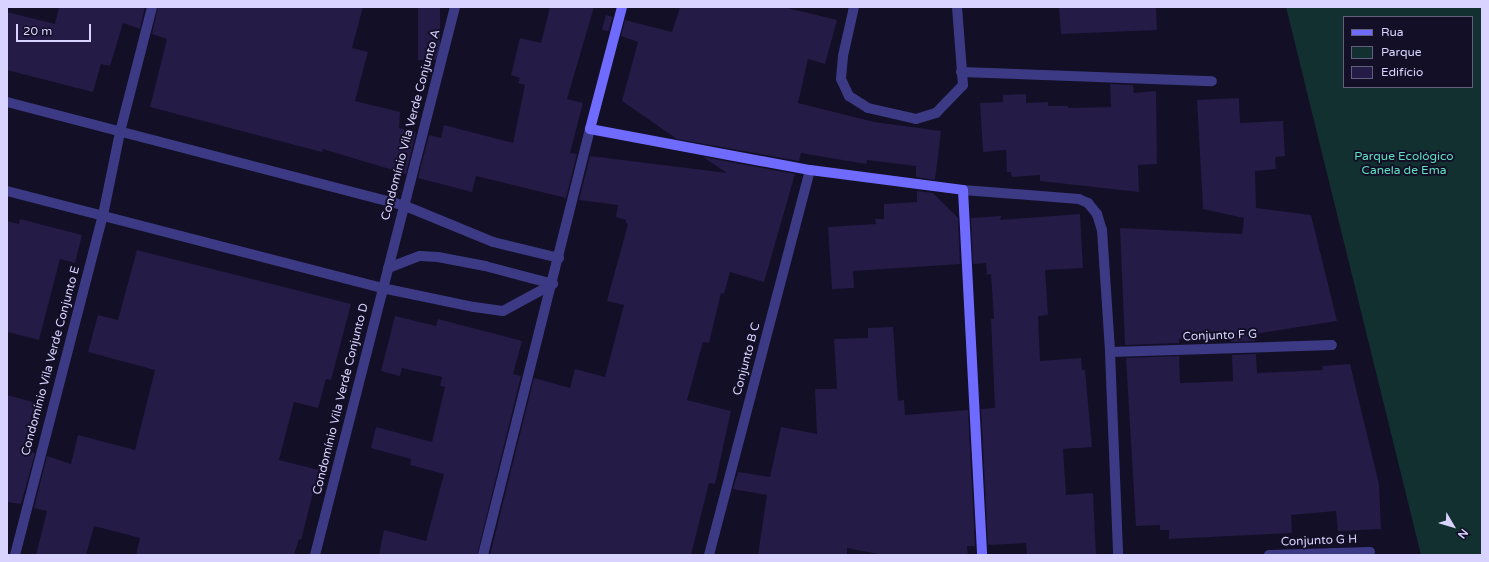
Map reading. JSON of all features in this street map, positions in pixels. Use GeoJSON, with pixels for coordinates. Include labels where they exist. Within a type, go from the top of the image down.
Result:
{"type":"FeatureCollection","features":[{"type":"Feature","properties":{"kind":"street","name":"Condomínio Vila Verde Conjunto E"},"geometry":{"type":"LineString","coordinates":[[15,555],[103,215],[120,132],[152,7]]}},
{"type":"Feature","properties":{"kind":"street","name":"Condomínio Vila Verde Conjunto A"},"geometry":{"type":"LineString","coordinates":[[392,249],[455,7]]}},
{"type":"Feature","properties":{"kind":"street"},"geometry":{"type":"LineString","coordinates":[[483,555],[553,284],[590,129],[622,7]]}},
{"type":"Feature","properties":{"kind":"street"},"geometry":{"type":"LineString","coordinates":[[854,7],[843,56],[841,79],[849,96],[868,108],[916,119],[936,113],[963,85],[957,7]]}},
{"type":"Feature","properties":{"kind":"street"},"geometry":{"type":"LineString","coordinates":[[961,72],[1212,81]]}},
{"type":"Feature","properties":{"kind":"street"},"geometry":{"type":"LineString","coordinates":[[7,102],[403,205],[494,242],[559,258]]}},
{"type":"Feature","properties":{"kind":"street"},"geometry":{"type":"LineString","coordinates":[[590,129],[810,170],[963,190],[1079,199],[1088,203],[1097,214],[1102,230],[1110,352],[1118,555]]}},
{"type":"Feature","properties":{"kind":"street","name":"Conjunto B C"},"geometry":{"type":"LineString","coordinates":[[709,555],[810,170]]}},
{"type":"Feature","properties":{"kind":"street"},"geometry":{"type":"LineString","coordinates":[[963,190],[982,555]]}},
{"type":"Feature","properties":{"kind":"street"},"geometry":{"type":"LineString","coordinates":[[7,191],[382,288],[503,311],[553,284]]}},
{"type":"Feature","properties":{"kind":"street","name":"Condomínio Vila Verde Conjunto D"},"geometry":{"type":"LineString","coordinates":[[315,555],[392,249]]}},
{"type":"Feature","properties":{"kind":"street"},"geometry":{"type":"LineString","coordinates":[[388,268],[420,256],[438,257],[485,266],[553,284]]}},
{"type":"Feature","properties":{"kind":"street","name":"Conjunto F G"},"geometry":{"type":"LineString","coordinates":[[1110,352],[1332,345]]}},
{"type":"Feature","properties":{"kind":"street","name":"Conjunto G H"},"geometry":{"type":"LineString","coordinates":[[1269,555],[1370,552]]}},
{"type":"Feature","properties":{"kind":"green space","name":"Parque Ecológico Canela de Ema"},"geometry":{"type":"Polygon","coordinates":[[[1286,7],[1482,7],[1482,555],[1421,555],[1286,7]]]}},
{"type":"Feature","properties":{"kind":"building"},"geometry":{"type":"Polygon","coordinates":[[[59,7],[145,7],[140,29],[123,23],[110,66],[101,64],[93,92],[7,70],[7,12],[55,24],[59,7]]]}},
{"type":"Feature","properties":{"kind":"building"},"geometry":{"type":"Polygon","coordinates":[[[158,7],[363,7],[352,48],[368,52],[355,101],[400,112],[399,128],[416,132],[406,174],[323,149],[322,152],[150,107],[167,39],[152,34],[158,7]]]}},
{"type":"Feature","properties":{"kind":"building"},"geometry":{"type":"Polygon","coordinates":[[[418,7],[440,7],[440,60],[418,60],[418,7]]]}},
{"type":"Feature","properties":{"kind":"building"},"geometry":{"type":"Polygon","coordinates":[[[550,7],[594,7],[567,99],[583,103],[570,153],[577,154],[566,198],[476,176],[472,192],[418,178],[429,135],[441,138],[444,125],[513,143],[525,85],[518,83],[520,78],[511,75],[520,38],[541,43],[550,7]]]}},
{"type":"Feature","properties":{"kind":"building"},"geometry":{"type":"Polygon","coordinates":[[[680,7],[783,7],[837,20],[825,64],[808,59],[798,103],[874,122],[941,131],[935,180],[916,177],[916,166],[867,160],[866,164],[801,153],[799,161],[677,139],[622,101],[638,42],[621,36],[625,20],[672,32],[680,7]]]}},
{"type":"Feature","properties":{"kind":"building"},"geometry":{"type":"Polygon","coordinates":[[[1059,7],[1156,7],[1157,30],[1061,34],[1059,7]]]}},
{"type":"Feature","properties":{"kind":"building"},"geometry":{"type":"Polygon","coordinates":[[[606,15],[613,17],[609,31],[602,29],[606,15]]]}},
{"type":"Feature","properties":{"kind":"building"},"geometry":{"type":"Polygon","coordinates":[[[1110,84],[1133,85],[1134,93],[1156,91],[1157,164],[1138,165],[1139,192],[1040,181],[1040,175],[1012,177],[1011,172],[1007,172],[1006,150],[983,152],[980,103],[1003,102],[1003,95],[1026,94],[1026,103],[1048,102],[1048,106],[1068,106],[1068,108],[1111,107],[1110,84]]]}},
{"type":"Feature","properties":{"kind":"building"},"geometry":{"type":"Polygon","coordinates":[[[1239,98],[1240,123],[1283,121],[1285,156],[1275,157],[1276,169],[1255,171],[1256,208],[1311,215],[1337,321],[1255,334],[1255,341],[1231,342],[1230,336],[1179,339],[1179,343],[1125,345],[1120,228],[1242,234],[1244,218],[1203,209],[1197,100],[1239,98]]]}},
{"type":"Feature","properties":{"kind":"building"},"geometry":{"type":"Polygon","coordinates":[[[590,156],[727,173],[703,157],[795,174],[764,282],[730,272],[724,294],[721,293],[709,343],[703,342],[687,400],[731,411],[715,484],[709,483],[691,555],[490,555],[534,378],[570,388],[575,369],[605,377],[624,305],[607,301],[628,224],[626,223],[626,220],[616,217],[618,205],[579,200],[590,156]]]}},
{"type":"Feature","properties":{"kind":"building"},"geometry":{"type":"Polygon","coordinates":[[[917,191],[933,193],[958,218],[960,264],[853,271],[854,288],[832,289],[828,227],[876,224],[875,219],[884,219],[884,204],[917,202],[917,191]]]}},
{"type":"Feature","properties":{"kind":"building"},"geometry":{"type":"Polygon","coordinates":[[[1080,214],[1083,268],[1045,270],[1048,315],[1038,316],[1040,361],[1081,358],[1082,370],[1085,370],[1092,447],[1063,449],[1066,495],[1093,493],[1096,555],[1027,555],[1026,543],[988,545],[981,409],[995,408],[991,319],[994,319],[991,274],[987,275],[986,263],[973,264],[971,218],[1001,216],[1000,220],[1080,214]]]}},
{"type":"Feature","properties":{"kind":"building"},"geometry":{"type":"Polygon","coordinates":[[[20,219],[82,235],[75,263],[60,259],[39,340],[7,332],[7,221],[19,224],[20,219]]]}},
{"type":"Feature","properties":{"kind":"building"},"geometry":{"type":"Polygon","coordinates":[[[137,250],[351,304],[331,380],[326,379],[318,408],[294,402],[279,460],[319,470],[301,540],[299,539],[294,555],[136,555],[140,538],[94,526],[86,555],[36,555],[47,511],[34,508],[47,456],[71,464],[78,435],[135,450],[155,370],[88,352],[98,315],[118,320],[137,250]]]}},
{"type":"Feature","properties":{"kind":"building"},"geometry":{"type":"Polygon","coordinates":[[[395,316],[436,326],[438,319],[522,341],[513,374],[521,376],[477,555],[379,555],[384,530],[426,541],[444,474],[410,465],[411,459],[371,448],[376,427],[432,442],[445,387],[440,386],[442,377],[402,368],[400,376],[381,371],[395,316]]]}},
{"type":"Feature","properties":{"kind":"building"},"geometry":{"type":"Polygon","coordinates":[[[893,327],[898,401],[904,400],[905,415],[968,410],[975,546],[967,546],[968,555],[884,555],[847,548],[847,555],[758,555],[767,495],[733,489],[738,472],[770,477],[781,427],[817,434],[815,389],[837,389],[834,339],[868,338],[868,328],[893,327]]]}},
{"type":"Feature","properties":{"kind":"building"},"geometry":{"type":"Polygon","coordinates":[[[1256,354],[1257,373],[1323,370],[1322,366],[1350,364],[1379,484],[1381,529],[1338,531],[1336,511],[1291,515],[1292,533],[1169,539],[1169,530],[1160,530],[1160,525],[1136,526],[1126,358],[1179,356],[1180,383],[1233,381],[1232,355],[1256,354]]]}},
{"type":"Feature","properties":{"kind":"building"},"geometry":{"type":"Polygon","coordinates":[[[7,395],[40,404],[28,451],[35,453],[21,504],[7,502],[7,395]]]}}]}
